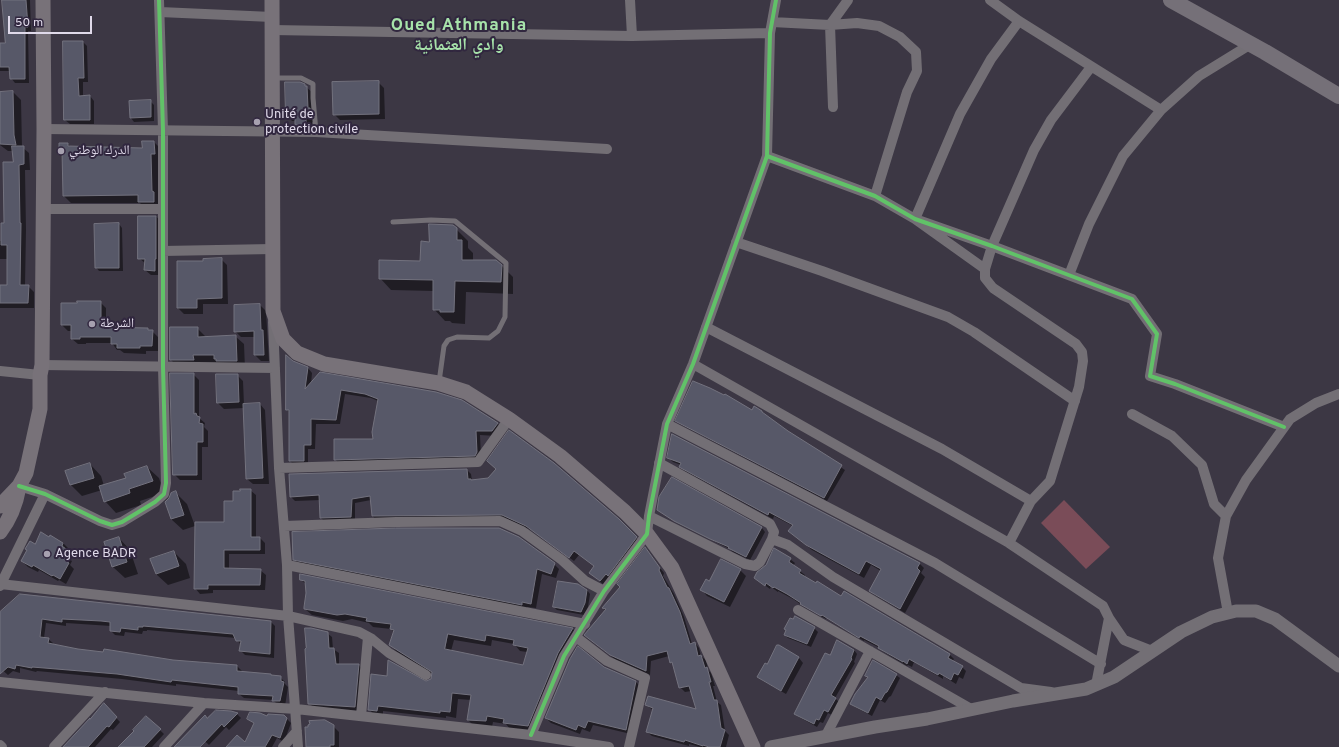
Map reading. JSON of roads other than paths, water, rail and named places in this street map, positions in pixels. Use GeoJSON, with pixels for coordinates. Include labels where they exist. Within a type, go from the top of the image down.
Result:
{"type":"FeatureCollection","features":[{"type":"Feature","properties":{"kind":"main road"},"geometry":{"type":"LineString","coordinates":[[0,506],[19,486],[26,473],[40,409],[44,129],[43,0]]}},
{"type":"Feature","properties":{"kind":"main road"},"geometry":{"type":"LineString","coordinates":[[272,0],[273,311],[283,340],[297,353],[324,364],[438,383],[466,392],[509,419],[560,456],[625,512],[647,534],[672,568],[753,747]]}},
{"type":"Feature","properties":{"kind":"main road"},"geometry":{"type":"LineString","coordinates":[[1171,0],[1251,44],[1339,96]]}},
{"type":"Feature","properties":{"kind":"main road"},"geometry":{"type":"LineString","coordinates":[[0,532],[8,522],[16,501],[19,486]]}},
{"type":"Feature","properties":{"kind":"street"},"geometry":{"type":"LineString","coordinates":[[19,486],[45,494],[100,521],[112,525],[122,522],[155,502],[164,494],[166,483],[163,367],[163,130],[160,0]]}},
{"type":"Feature","properties":{"kind":"street"},"geometry":{"type":"LineString","coordinates":[[630,0],[632,36]]}},
{"type":"Feature","properties":{"kind":"street"},"geometry":{"type":"LineString","coordinates":[[531,735],[564,656],[604,591],[647,534],[649,516],[667,424],[693,364],[767,156],[770,33],[776,0]]}},
{"type":"Feature","properties":{"kind":"street"},"geometry":{"type":"LineString","coordinates":[[833,107],[830,25],[848,0]]}},
{"type":"Feature","properties":{"kind":"street"},"geometry":{"type":"LineString","coordinates":[[990,0],[1019,21],[1161,110]]}},
{"type":"Feature","properties":{"kind":"street"},"geometry":{"type":"LineString","coordinates":[[160,12],[272,24],[632,36],[770,33]]}},
{"type":"Feature","properties":{"kind":"street"},"geometry":{"type":"LineString","coordinates":[[915,219],[960,114],[991,60],[1019,21]]}},
{"type":"Feature","properties":{"kind":"street"},"geometry":{"type":"LineString","coordinates":[[772,22],[830,25],[857,23],[879,26],[900,36],[916,52],[917,71],[907,92],[875,196]]}},
{"type":"Feature","properties":{"kind":"street"},"geometry":{"type":"LineString","coordinates":[[1069,275],[1089,224],[1123,156],[1161,110],[1199,76],[1251,44]]}},
{"type":"Feature","properties":{"kind":"street"},"geometry":{"type":"LineString","coordinates":[[1009,543],[1031,501],[1050,481],[1079,387],[1083,361],[1082,352],[1076,344],[993,288],[985,278],[985,269],[992,246],[1034,150],[1051,120],[1091,67]]}},
{"type":"Feature","properties":{"kind":"street"},"geometry":{"type":"LineString","coordinates":[[44,129],[316,132],[607,149]]}},
{"type":"Feature","properties":{"kind":"street"},"geometry":{"type":"LineString","coordinates":[[767,156],[875,196],[915,219],[985,269]]}},
{"type":"Feature","properties":{"kind":"street"},"geometry":{"type":"LineString","coordinates":[[42,209],[163,209]]}},
{"type":"Feature","properties":{"kind":"street"},"geometry":{"type":"LineString","coordinates":[[915,219],[992,246],[1132,299],[1157,334],[1150,376],[1175,384],[1284,427]]}},
{"type":"Feature","properties":{"kind":"street"},"geometry":{"type":"LineString","coordinates":[[736,242],[822,271],[948,317],[974,332],[1075,401]]}},
{"type":"Feature","properties":{"kind":"street"},"geometry":{"type":"LineString","coordinates":[[162,251],[272,249]]}},
{"type":"Feature","properties":{"kind":"street"},"geometry":{"type":"LineString","coordinates":[[273,311],[280,468],[287,565],[288,616],[298,731],[298,747]]}},
{"type":"Feature","properties":{"kind":"street"},"geometry":{"type":"LineString","coordinates":[[706,327],[942,449],[1031,501]]}},
{"type":"Feature","properties":{"kind":"street"},"geometry":{"type":"LineString","coordinates":[[693,364],[1009,543],[1103,606],[1109,618],[1124,640],[1152,651]]}},
{"type":"Feature","properties":{"kind":"street"},"geometry":{"type":"LineString","coordinates":[[0,371],[163,367],[275,368]]}},
{"type":"Feature","properties":{"kind":"street"},"geometry":{"type":"LineString","coordinates":[[1228,613],[1218,558],[1226,516],[1246,480],[1290,419],[1316,403],[1339,394]]}},
{"type":"Feature","properties":{"kind":"street"},"geometry":{"type":"LineString","coordinates":[[1132,414],[1172,436],[1202,465],[1214,504],[1226,516]]}},
{"type":"Feature","properties":{"kind":"street"},"geometry":{"type":"LineString","coordinates":[[280,468],[478,462],[509,419]]}},
{"type":"Feature","properties":{"kind":"street"},"geometry":{"type":"LineString","coordinates":[[667,424],[935,563],[1100,664]]}},
{"type":"Feature","properties":{"kind":"street"},"geometry":{"type":"LineString","coordinates":[[649,516],[745,564],[755,566],[760,562],[774,532],[770,524],[659,463]]}},
{"type":"Feature","properties":{"kind":"street"},"geometry":{"type":"LineString","coordinates":[[45,494],[0,585],[288,616],[358,632],[426,675]]}},
{"type":"Feature","properties":{"kind":"street"},"geometry":{"type":"LineString","coordinates":[[284,526],[396,522],[500,521],[522,531],[562,560],[585,580],[604,591]]}},
{"type":"Feature","properties":{"kind":"street"},"geometry":{"type":"LineString","coordinates":[[772,539],[788,545],[833,577],[1021,688],[1059,694]]}},
{"type":"Feature","properties":{"kind":"street"},"geometry":{"type":"LineString","coordinates":[[287,565],[585,624]]}},
{"type":"Feature","properties":{"kind":"street"},"geometry":{"type":"LineString","coordinates":[[798,610],[973,710]]}},
{"type":"Feature","properties":{"kind":"street"},"geometry":{"type":"LineString","coordinates":[[771,747],[927,719],[1013,701],[1086,689],[1114,677],[1181,632],[1212,617],[1236,611],[1256,612],[1275,619],[1339,666]]}},
{"type":"Feature","properties":{"kind":"street"},"geometry":{"type":"LineString","coordinates":[[1096,685],[1109,618]]}},
{"type":"Feature","properties":{"kind":"street"},"geometry":{"type":"LineString","coordinates":[[361,716],[368,637]]}},
{"type":"Feature","properties":{"kind":"street"},"geometry":{"type":"LineString","coordinates":[[576,637],[607,661],[645,678],[629,747]]}},
{"type":"Feature","properties":{"kind":"street"},"geometry":{"type":"LineString","coordinates":[[824,737],[870,651]]}},
{"type":"Feature","properties":{"kind":"street"},"geometry":{"type":"LineString","coordinates":[[0,682],[204,702],[296,709],[531,735],[609,747]]}},
{"type":"Feature","properties":{"kind":"street"},"geometry":{"type":"LineString","coordinates":[[54,747],[105,692]]}},
{"type":"Feature","properties":{"kind":"street"},"geometry":{"type":"LineString","coordinates":[[164,747],[204,702]]}},
{"type":"Feature","properties":{"kind":"street"},"geometry":{"type":"LineString","coordinates":[[284,747],[298,731]]}},
{"type":"Feature","properties":{"kind":"lane"},"geometry":{"type":"LineString","coordinates":[[272,78],[301,78],[313,84],[312,98],[316,132]]}},
{"type":"Feature","properties":{"kind":"lane"},"geometry":{"type":"LineString","coordinates":[[394,222],[431,220],[455,221],[506,263],[505,317],[498,331],[489,338],[457,338],[448,340],[444,346],[438,383]]}},
{"type":"Feature","properties":{"kind":"place","name":"Unité de protection civile"},"geometry":{"type":"Point","coordinates":[257,122]}},
{"type":"Feature","properties":{"kind":"place","name":"الدرك الوطني"},"geometry":{"type":"Point","coordinates":[61,151]}},
{"type":"Feature","properties":{"kind":"place","name":"الشرطة"},"geometry":{"type":"Point","coordinates":[92,324]}},
{"type":"Feature","properties":{"kind":"place","name":"Agence BADR"},"geometry":{"type":"Point","coordinates":[47,554]}},
{"type":"Feature","properties":{"kind":"district","name":"Oued Athmania وادي العثمانية"},"geometry":{"type":"Point","coordinates":[459,37]}}]}
